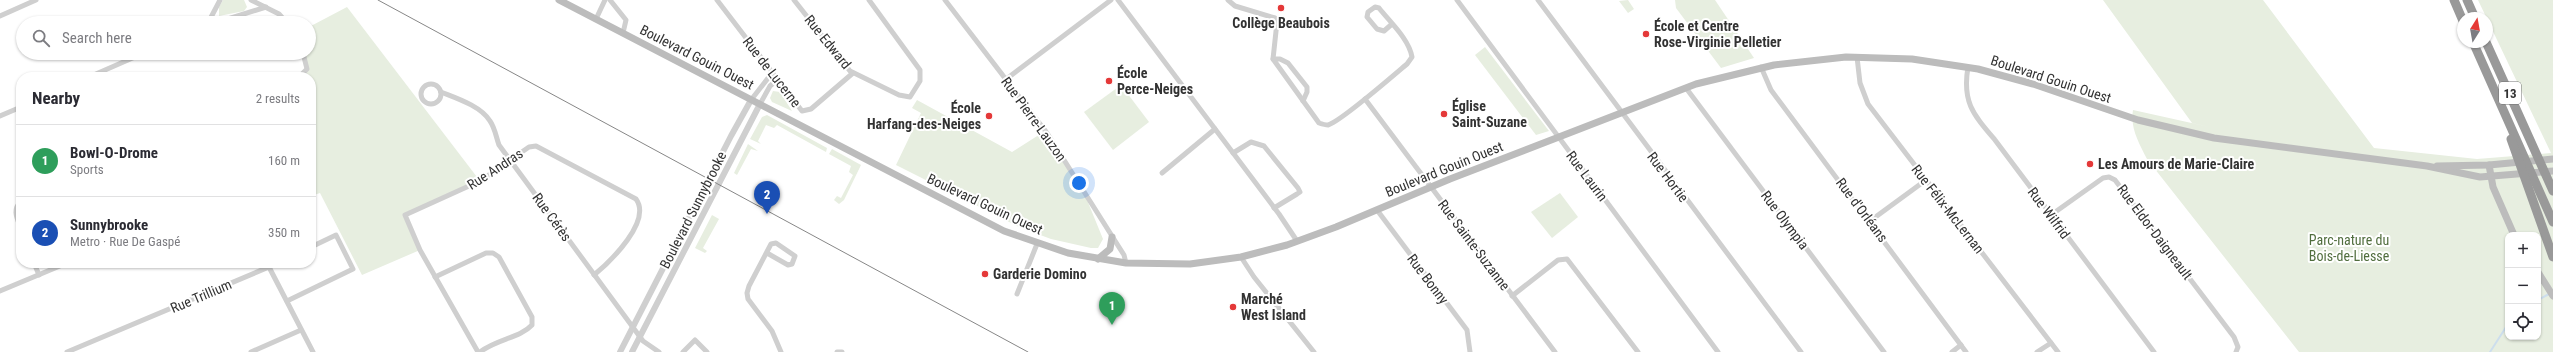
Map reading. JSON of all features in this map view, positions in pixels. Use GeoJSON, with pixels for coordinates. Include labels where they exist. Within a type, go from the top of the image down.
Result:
{"type":"FeatureCollection","features":[{"type":"Feature","properties":{"kind":"highway"},"geometry":{"type":"LineString","coordinates":[[2454,0],[2459,12]]}},
{"type":"Feature","properties":{"kind":"highway"},"geometry":{"type":"LineString","coordinates":[[2467,0],[2472,12]]}},
{"type":"Feature","properties":{"kind":"highway","name":"13"},"geometry":{"type":"LineString","coordinates":[[2475,48],[2503,109],[2518,153],[2531,184],[2553,222]]}},
{"type":"Feature","properties":{"kind":"highway","name":"13"},"geometry":{"type":"LineString","coordinates":[[2489,48],[2552,185]]}},
{"type":"Feature","properties":{"kind":"highway"},"geometry":{"type":"LineString","coordinates":[[2531,184],[2553,257]]}},
{"type":"Feature","properties":{"kind":"main road","name":"Boulevard Gouin Ouest"},"geometry":{"type":"LineString","coordinates":[[559,0],[991,224],[1038,244],[1098,259],[1126,263],[1190,264],[1242,257],[1297,241],[1431,187],[1686,88],[1761,67],[1805,60],[1857,57],[1912,59],[1968,67],[2020,80],[2126,117],[2192,134],[2427,166],[2490,177],[2553,171]]}},
{"type":"Feature","properties":{"kind":"main road","name":"Boulevard Gouin Ouest"},"geometry":{"type":"LineString","coordinates":[[2427,166],[2489,165],[2553,159]]}},
{"type":"Feature","properties":{"kind":"main road"},"geometry":{"type":"LineString","coordinates":[[2489,165],[2490,177],[2503,214],[2512,232]]}},
{"type":"Feature","properties":{"kind":"main road"},"geometry":{"type":"LineString","coordinates":[[1098,259],[1110,249],[1112,237]]}},
{"type":"Feature","properties":{"kind":"main road"},"geometry":{"type":"LineString","coordinates":[[2541,277],[2553,296]]}},
{"type":"Feature","properties":{"kind":"street"},"geometry":{"type":"LineString","coordinates":[[0,16],[36,0]]}},
{"type":"Feature","properties":{"kind":"street"},"geometry":{"type":"LineString","coordinates":[[212,16],[220,0]]}},
{"type":"Feature","properties":{"kind":"street"},"geometry":{"type":"LineString","coordinates":[[251,0],[281,16]]}},
{"type":"Feature","properties":{"kind":"street"},"geometry":{"type":"LineString","coordinates":[[596,19],[605,0]]}},
{"type":"Feature","properties":{"kind":"street"},"geometry":{"type":"LineString","coordinates":[[610,0],[626,20],[623,33]]}},
{"type":"Feature","properties":{"kind":"street","name":"Rue de Lucerne"},"geometry":{"type":"LineString","coordinates":[[717,0],[798,108],[806,112],[853,73]]}},
{"type":"Feature","properties":{"kind":"street","name":"Rue Edward"},"geometry":{"type":"LineString","coordinates":[[794,0],[839,60],[853,73],[899,96],[910,97],[920,81],[920,70],[869,0]]}},
{"type":"Feature","properties":{"kind":"street","name":"Rue Pierre-Lauzon"},"geometry":{"type":"LineString","coordinates":[[945,0],[1047,133],[1124,255],[1126,263]]}},
{"type":"Feature","properties":{"kind":"street"},"geometry":{"type":"LineString","coordinates":[[1005,80],[1111,0]]}},
{"type":"Feature","properties":{"kind":"street"},"geometry":{"type":"LineString","coordinates":[[1118,0],[1274,208],[1297,241]]}},
{"type":"Feature","properties":{"kind":"street"},"geometry":{"type":"LineString","coordinates":[[1228,0],[1236,6],[1275,18],[1277,22],[1273,59],[1319,123],[1328,124],[1365,99],[1407,64],[1412,57],[1410,49],[1392,24],[1379,8],[1375,7],[1368,12],[1367,17],[1378,29],[1384,31],[1392,24]]}},
{"type":"Feature","properties":{"kind":"street","name":"Rue Laurin"},"geometry":{"type":"LineString","coordinates":[[1457,0],[1718,352]]}},
{"type":"Feature","properties":{"kind":"street","name":"Rue Hortie"},"geometry":{"type":"LineString","coordinates":[[1538,0],[1620,113],[1801,352]]}},
{"type":"Feature","properties":{"kind":"street"},"geometry":{"type":"LineString","coordinates":[[237,16],[266,7]]}},
{"type":"Feature","properties":{"kind":"street","name":"Rue Félix-McLernan"},"geometry":{"type":"LineString","coordinates":[[1857,57],[1860,83],[1865,99],[2058,352]]}},
{"type":"Feature","properties":{"kind":"street"},"geometry":{"type":"LineString","coordinates":[[1273,59],[1280,59],[1288,63],[1307,87],[1307,92],[1303,101]]}},
{"type":"Feature","properties":{"kind":"street"},"geometry":{"type":"LineString","coordinates":[[100,72],[128,60]]}},
{"type":"Feature","properties":{"kind":"street"},"geometry":{"type":"LineString","coordinates":[[304,72],[307,69],[305,60]]}},
{"type":"Feature","properties":{"kind":"street","name":"Rue d'Orléans"},"geometry":{"type":"LineString","coordinates":[[1761,67],[1768,86],[1870,221],[1966,352]]}},
{"type":"Feature","properties":{"kind":"street","name":"Rue Wilfrid"},"geometry":{"type":"LineString","coordinates":[[1968,67],[1966,89],[1972,112],[2154,352]]}},
{"type":"Feature","properties":{"kind":"street","name":"Boulevard Sunnybrooke"},"geometry":{"type":"LineString","coordinates":[[620,352],[731,136],[752,100],[772,73]]}},
{"type":"Feature","properties":{"kind":"street","name":"Boulevard Sunnybrooke"},"geometry":{"type":"LineString","coordinates":[[632,352],[760,104],[770,86],[777,80]]}},
{"type":"Feature","properties":{"kind":"street","name":"Rue Cérès"},"geometry":{"type":"LineString","coordinates":[[441,92],[440,98],[432,104],[425,102],[421,97],[422,89],[428,84],[435,84],[441,92],[485,115],[493,126],[499,145],[510,161],[639,337],[659,352]]}},
{"type":"Feature","properties":{"kind":"street","name":"Rue Olympia"},"geometry":{"type":"LineString","coordinates":[[1686,88],[1884,352]]}},
{"type":"Feature","properties":{"kind":"street","name":"Rue Sainte-Suzanne"},"geometry":{"type":"LineString","coordinates":[[1365,99],[1555,352]]}},
{"type":"Feature","properties":{"kind":"street"},"geometry":{"type":"LineString","coordinates":[[0,116],[16,109]]}},
{"type":"Feature","properties":{"kind":"street"},"geometry":{"type":"LineString","coordinates":[[1162,173],[1215,129]]}},
{"type":"Feature","properties":{"kind":"street"},"geometry":{"type":"LineString","coordinates":[[1233,153],[1251,142],[1264,146],[1298,188],[1300,192],[1274,208]]}},
{"type":"Feature","properties":{"kind":"street","name":"Rue Andras"},"geometry":{"type":"LineString","coordinates":[[479,352],[420,250],[405,215],[467,189],[529,147],[536,146],[636,199],[641,205],[641,213],[621,251],[594,275]]}},
{"type":"Feature","properties":{"kind":"street","name":"Rue Eldor-Daigneault"},"geometry":{"type":"LineString","coordinates":[[2051,215],[2103,178],[2109,177],[2115,180],[2234,337],[2237,349]]}},
{"type":"Feature","properties":{"kind":"street"},"geometry":{"type":"LineString","coordinates":[[1870,221],[1926,180]]}},
{"type":"Feature","properties":{"kind":"street"},"geometry":{"type":"LineString","coordinates":[[16,206],[16,216]]}},
{"type":"Feature","properties":{"kind":"street","name":"Rue Bonny"},"geometry":{"type":"LineString","coordinates":[[1377,210],[1467,330],[1470,352]]}},
{"type":"Feature","properties":{"kind":"street"},"geometry":{"type":"LineString","coordinates":[[287,301],[353,269],[336,235],[316,245]]}},
{"type":"Feature","properties":{"kind":"street"},"geometry":{"type":"LineString","coordinates":[[767,253],[788,265],[792,264],[794,258],[793,253],[774,243],[767,253],[747,293],[748,299],[772,331],[781,352]]}},
{"type":"Feature","properties":{"kind":"street"},"geometry":{"type":"LineString","coordinates":[[1017,294],[1038,244]]}},
{"type":"Feature","properties":{"kind":"street"},"geometry":{"type":"LineString","coordinates":[[435,277],[486,254],[493,253],[500,257],[532,317],[532,325],[527,331],[491,343],[479,352]]}},
{"type":"Feature","properties":{"kind":"street"},"geometry":{"type":"LineString","coordinates":[[1242,257],[1254,277],[1314,352]]}},
{"type":"Feature","properties":{"kind":"street"},"geometry":{"type":"LineString","coordinates":[[1512,296],[1558,260],[1567,259],[1638,352]]}},
{"type":"Feature","properties":{"kind":"street"},"geometry":{"type":"LineString","coordinates":[[36,268],[39,275]]}},
{"type":"Feature","properties":{"kind":"street"},"geometry":{"type":"LineString","coordinates":[[0,291],[55,268]]}},
{"type":"Feature","properties":{"kind":"street","name":"Rue Trillium"},"geometry":{"type":"LineString","coordinates":[[67,352],[261,268]]}},
{"type":"Feature","properties":{"kind":"street"},"geometry":{"type":"LineString","coordinates":[[270,268],[313,352]]}},
{"type":"Feature","properties":{"kind":"street"},"geometry":{"type":"LineString","coordinates":[[251,352],[301,330]]}},
{"type":"Feature","properties":{"kind":"street"},"geometry":{"type":"LineString","coordinates":[[683,352],[696,340],[707,352]]}},
{"type":"Feature","properties":{"kind":"street"},"geometry":{"type":"LineString","coordinates":[[2037,352],[2051,342]]}},
{"type":"Feature","properties":{"kind":"street"},"geometry":{"type":"LineString","coordinates":[[1952,352],[1961,345]]}},
{"type":"Feature","properties":{"kind":"street"},"geometry":{"type":"LineString","coordinates":[[837,352],[842,352]]}},
{"type":"Feature","properties":{"kind":"green space"},"geometry":{"type":"Polygon","coordinates":[[[223,0],[244,0],[247,7],[244,11],[219,16],[219,7],[223,0]]]}},
{"type":"Feature","properties":{"kind":"green space"},"geometry":{"type":"Polygon","coordinates":[[[1628,0],[1634,9],[1628,13],[1619,1],[1628,0]]]}},
{"type":"Feature","properties":{"kind":"green space"},"geometry":{"type":"Polygon","coordinates":[[[1675,0],[1715,0],[1754,58],[1721,68],[1676,8],[1675,0]]]}},
{"type":"Feature","properties":{"kind":"green space","name":"Parc-nature du Bois-de-Liesse"},"geometry":{"type":"Polygon","coordinates":[[[2103,0],[2263,0],[2374,148],[2477,159],[2551,153],[2493,31],[2493,12],[2484,12],[2478,0],[2553,0],[2553,352],[2299,352],[2147,159],[2134,129],[2132,117],[2133,110],[2214,128],[2192,123],[2103,0]]]}},
{"type":"Feature","properties":{"kind":"green space"},"geometry":{"type":"Polygon","coordinates":[[[347,7],[480,181],[405,215],[420,250],[362,275],[320,193],[316,194],[316,72],[304,72],[307,69],[305,60],[316,60],[316,23],[347,7]]]}},
{"type":"Feature","properties":{"kind":"green space"},"geometry":{"type":"Polygon","coordinates":[[[1485,47],[1549,131],[1536,135],[1475,55],[1485,47]]]}},
{"type":"Feature","properties":{"kind":"green space"},"geometry":{"type":"Polygon","coordinates":[[[1121,85],[1149,122],[1113,150],[1084,112],[1121,85]]]}},
{"type":"Feature","properties":{"kind":"green space"},"geometry":{"type":"Polygon","coordinates":[[[773,91],[780,92],[792,111],[772,102],[770,98],[773,91]]]}},
{"type":"Feature","properties":{"kind":"green space"},"geometry":{"type":"Polygon","coordinates":[[[917,100],[1012,152],[1045,131],[1085,195],[1103,239],[1098,248],[1091,248],[1051,239],[1019,227],[896,165],[921,113],[912,108],[917,100]]]}},
{"type":"Feature","properties":{"kind":"green space"},"geometry":{"type":"Polygon","coordinates":[[[767,115],[827,148],[826,152],[777,125],[774,128],[766,125],[758,141],[761,144],[750,139],[762,117],[767,115]]]}},
{"type":"Feature","properties":{"kind":"green space"},"geometry":{"type":"Polygon","coordinates":[[[748,144],[758,151],[751,149],[737,175],[734,173],[748,144]]]}},
{"type":"Feature","properties":{"kind":"green space"},"geometry":{"type":"Polygon","coordinates":[[[832,149],[861,165],[844,200],[839,204],[834,200],[837,196],[841,198],[853,175],[849,172],[851,166],[829,154],[832,149]]]}},
{"type":"Feature","properties":{"kind":"green space"},"geometry":{"type":"Polygon","coordinates":[[[1560,193],[1578,217],[1552,238],[1531,212],[1560,193]]]}},
{"type":"Feature","properties":{"kind":"green space"},"geometry":{"type":"Polygon","coordinates":[[[712,215],[719,219],[703,248],[707,251],[705,253],[695,248],[712,215]]]}},
{"type":"Feature","properties":{"kind":"waterway"},"geometry":{"type":"LineString","coordinates":[[2541,298],[2549,294]]}},
{"type":"Feature","properties":{"kind":"waterway"},"geometry":{"type":"LineString","coordinates":[[2490,352],[2505,329]]}},
{"type":"Feature","properties":{"kind":"tram line"},"geometry":{"type":"LineString","coordinates":[[378,0],[1028,352]]}},
{"type":"Feature","properties":{"kind":"place","name":"Collège Beaubois"},"geometry":{"type":"Point","coordinates":[1281,8]}},
{"type":"Feature","properties":{"kind":"place","name":"École et Centre Rose-Virginie Pelletier"},"geometry":{"type":"Point","coordinates":[1646,34]}},
{"type":"Feature","properties":{"kind":"place","name":"École Perce-Neiges"},"geometry":{"type":"Point","coordinates":[1109,81]}},
{"type":"Feature","properties":{"kind":"place","name":"Église Saint-Suzane"},"geometry":{"type":"Point","coordinates":[1444,114]}},
{"type":"Feature","properties":{"kind":"place","name":"École Harfang-des-Neiges"},"geometry":{"type":"Point","coordinates":[989,116]}},
{"type":"Feature","properties":{"kind":"place","name":"Les Amours de Marie-Claire"},"geometry":{"type":"Point","coordinates":[2090,164]}},
{"type":"Feature","properties":{"kind":"place","name":"Sunnybrooke"},"geometry":{"type":"Point","coordinates":[767,214]}},
{"type":"Feature","properties":{"kind":"place","name":"Garderie Domino"},"geometry":{"type":"Point","coordinates":[985,274]}},
{"type":"Feature","properties":{"kind":"place","name":"Marché West Island"},"geometry":{"type":"Point","coordinates":[1233,307]}},
{"type":"Feature","properties":{"kind":"place","name":"Bowl-O-Drome"},"geometry":{"type":"Point","coordinates":[1112,325]}}]}
